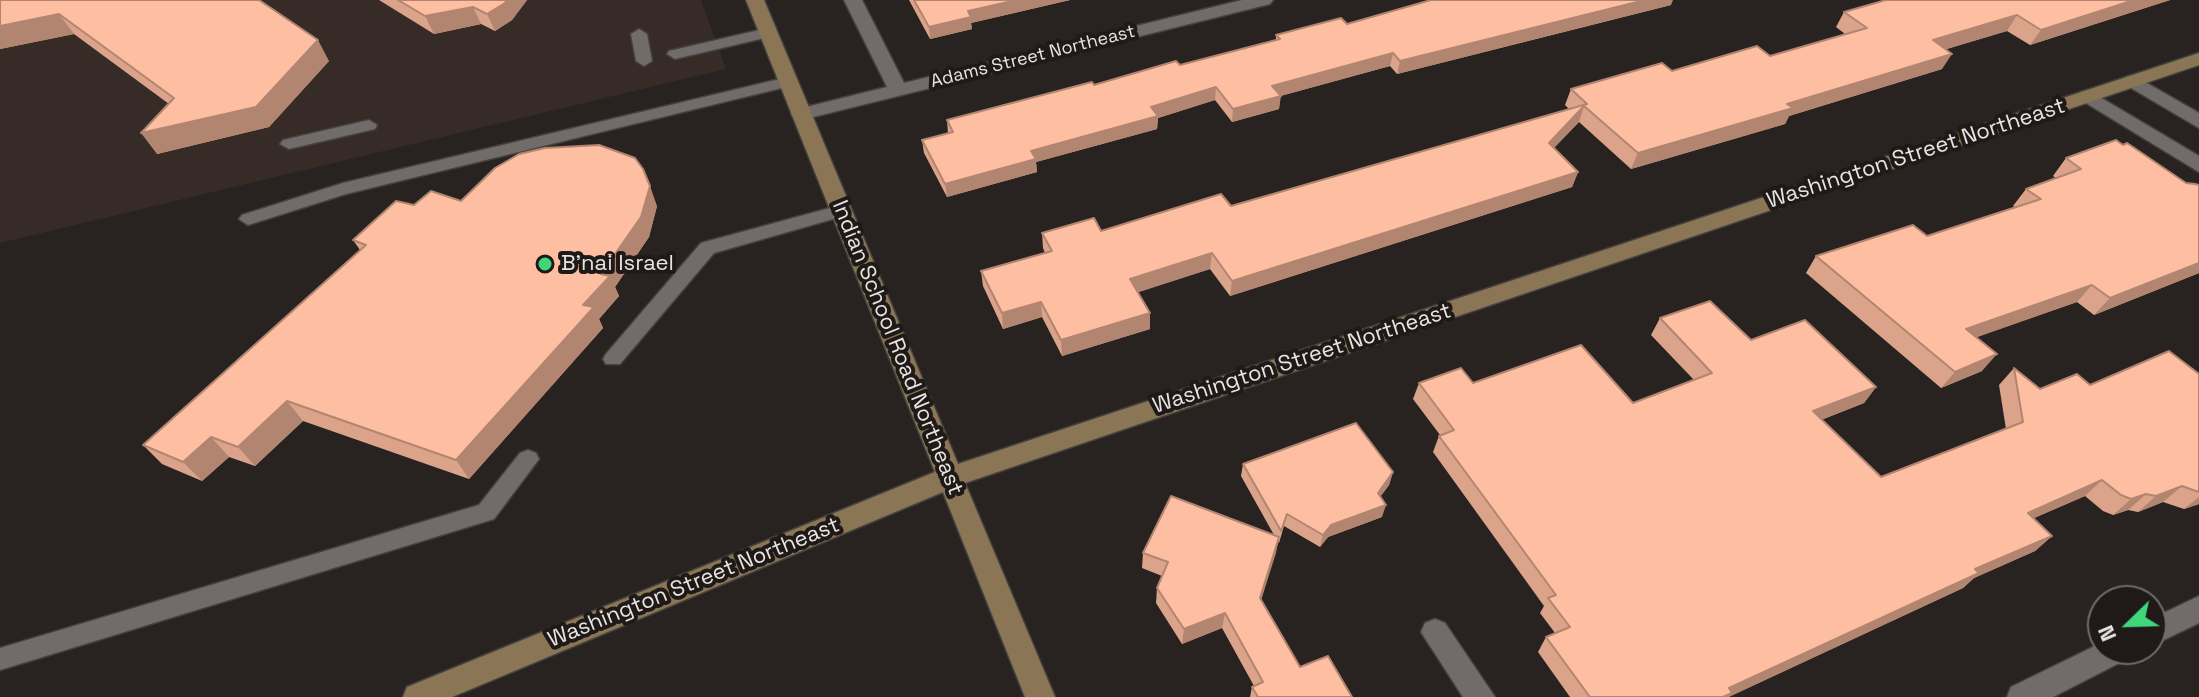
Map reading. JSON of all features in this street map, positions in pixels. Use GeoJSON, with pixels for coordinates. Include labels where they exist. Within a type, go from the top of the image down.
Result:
{"type":"FeatureCollection","features":[{"type":"Feature","properties":{"kind":"street","name":"Indian School Road Northeast"},"geometry":{"type":"LineString","coordinates":[[755,0],[1040,697]]}},
{"type":"Feature","properties":{"kind":"street"},"geometry":{"type":"LineString","coordinates":[[853,0],[898,90]]}},
{"type":"Feature","properties":{"kind":"street","name":"Adams Street Northeast"},"geometry":{"type":"LineString","coordinates":[[801,114],[1264,0]]}},
{"type":"Feature","properties":{"kind":"street","name":"Washington Street Northeast"},"geometry":{"type":"LineString","coordinates":[[418,697],[950,477],[2199,59]]}},
{"type":"Feature","properties":{"kind":"street"},"geometry":{"type":"LineString","coordinates":[[2133,81],[2199,122]]}},
{"type":"Feature","properties":{"kind":"street"},"geometry":{"type":"LineString","coordinates":[[2088,96],[2199,165]]}},
{"type":"Feature","properties":{"kind":"street"},"geometry":{"type":"LineString","coordinates":[[2167,625],[2199,609]]}},
{"type":"Feature","properties":{"kind":"street"},"geometry":{"type":"LineString","coordinates":[[1435,632],[1480,697]]}},
{"type":"Feature","properties":{"kind":"street"},"geometry":{"type":"LineString","coordinates":[[2022,697],[2087,665]]}},
{"type":"Feature","properties":{"kind":"lane"},"geometry":{"type":"LineString","coordinates":[[675,54],[768,33]]}},
{"type":"Feature","properties":{"kind":"lane"},"geometry":{"type":"LineString","coordinates":[[639,34],[644,61]]}},
{"type":"Feature","properties":{"kind":"lane"},"geometry":{"type":"LineString","coordinates":[[248,219],[343,189],[788,82]]}},
{"type":"Feature","properties":{"kind":"lane"},"geometry":{"type":"LineString","coordinates":[[289,144],[369,125]]}},
{"type":"Feature","properties":{"kind":"lane"},"geometry":{"type":"LineString","coordinates":[[613,359],[708,248],[841,211]]}},
{"type":"Feature","properties":{"kind":"lane"},"geometry":{"type":"LineString","coordinates":[[0,659],[486,512],[528,459]]}},
{"type":"Feature","properties":{"kind":"shaded area"},"geometry":{"type":"Polygon","coordinates":[[[0,0],[701,0],[726,69],[0,243],[0,0]]]}},
{"type":"Feature","properties":{"kind":"building"},"geometry":{"type":"Polygon","coordinates":[[[1,0],[259,0],[318,40],[256,107],[141,133],[174,98],[59,14],[0,26],[1,0]]]}},
{"type":"Feature","properties":{"kind":"building"},"geometry":{"type":"Polygon","coordinates":[[[398,0],[507,0],[487,14],[473,7],[425,16],[398,0]]]}},
{"type":"Feature","properties":{"kind":"building"},"geometry":{"type":"Polygon","coordinates":[[[914,0],[1017,0],[968,11],[971,17],[929,27],[914,0]]]}},
{"type":"Feature","properties":{"kind":"building"},"geometry":{"type":"Polygon","coordinates":[[[1431,0],[1645,0],[1400,61],[1393,53],[1272,86],[1281,96],[1233,109],[1216,87],[1151,107],[1158,116],[1031,151],[1036,159],[945,184],[922,140],[953,132],[947,120],[1092,82],[1094,85],[1176,61],[1180,65],[1280,39],[1276,35],[1341,18],[1347,24],[1431,0]]]}},
{"type":"Feature","properties":{"kind":"building"},"geometry":{"type":"Polygon","coordinates":[[[1886,0],[2134,0],[2041,30],[2017,15],[1933,40],[1952,54],[1787,104],[1793,108],[1638,153],[1584,106],[1549,143],[1578,172],[1232,281],[1212,253],[1130,279],[1150,313],[1061,340],[1041,302],[1002,313],[981,271],[1052,251],[1042,233],[1094,218],[1101,231],[1221,194],[1231,206],[1587,104],[1571,89],[1662,63],[1672,71],[1757,46],[1770,56],[1867,28],[1844,12],[1886,0]]]}},
{"type":"Feature","properties":{"kind":"building"},"geometry":{"type":"Polygon","coordinates":[[[2116,140],[2123,145],[2127,143],[2186,183],[2199,185],[2199,263],[2110,298],[2092,285],[1966,329],[1997,354],[1955,372],[1816,256],[1913,225],[1927,236],[2041,199],[2026,189],[2081,169],[2066,158],[2116,140]]]}},
{"type":"Feature","properties":{"kind":"building"},"geometry":{"type":"Polygon","coordinates":[[[599,145],[635,158],[643,169],[650,186],[641,217],[601,274],[610,276],[583,305],[594,307],[456,460],[287,401],[238,447],[211,437],[183,462],[143,445],[366,245],[353,240],[396,201],[414,205],[431,191],[461,201],[495,168],[519,154],[545,148],[599,145]]]}},
{"type":"Feature","properties":{"kind":"building"},"geometry":{"type":"Polygon","coordinates":[[[1710,301],[1751,340],[1805,320],[1876,387],[1813,411],[1881,477],[2023,422],[2014,368],[2040,389],[2077,374],[2090,385],[2169,351],[2199,374],[2199,492],[2182,486],[2156,496],[2146,494],[2131,499],[2102,480],[2028,513],[2052,536],[1975,569],[1979,573],[1729,688],[1732,693],[1723,697],[1590,697],[1546,637],[1570,627],[1548,598],[1556,595],[1439,436],[1454,430],[1419,383],[1461,368],[1473,383],[1581,345],[1633,403],[1712,373],[1660,318],[1710,301]]]}},
{"type":"Feature","properties":{"kind":"building"},"geometry":{"type":"Polygon","coordinates":[[[1356,423],[1393,472],[1378,493],[1386,505],[1331,525],[1323,535],[1287,514],[1281,531],[1243,464],[1356,423]]]}},
{"type":"Feature","properties":{"kind":"building"},"geometry":{"type":"Polygon","coordinates":[[[1171,496],[1279,537],[1260,598],[1300,667],[1328,656],[1352,697],[1258,697],[1252,687],[1263,682],[1225,613],[1184,629],[1157,588],[1168,562],[1143,553],[1171,496]]]}},
{"type":"Feature","properties":{"kind":"place","name":"B'nai Israel"},"geometry":{"type":"Point","coordinates":[545,264]}}]}
